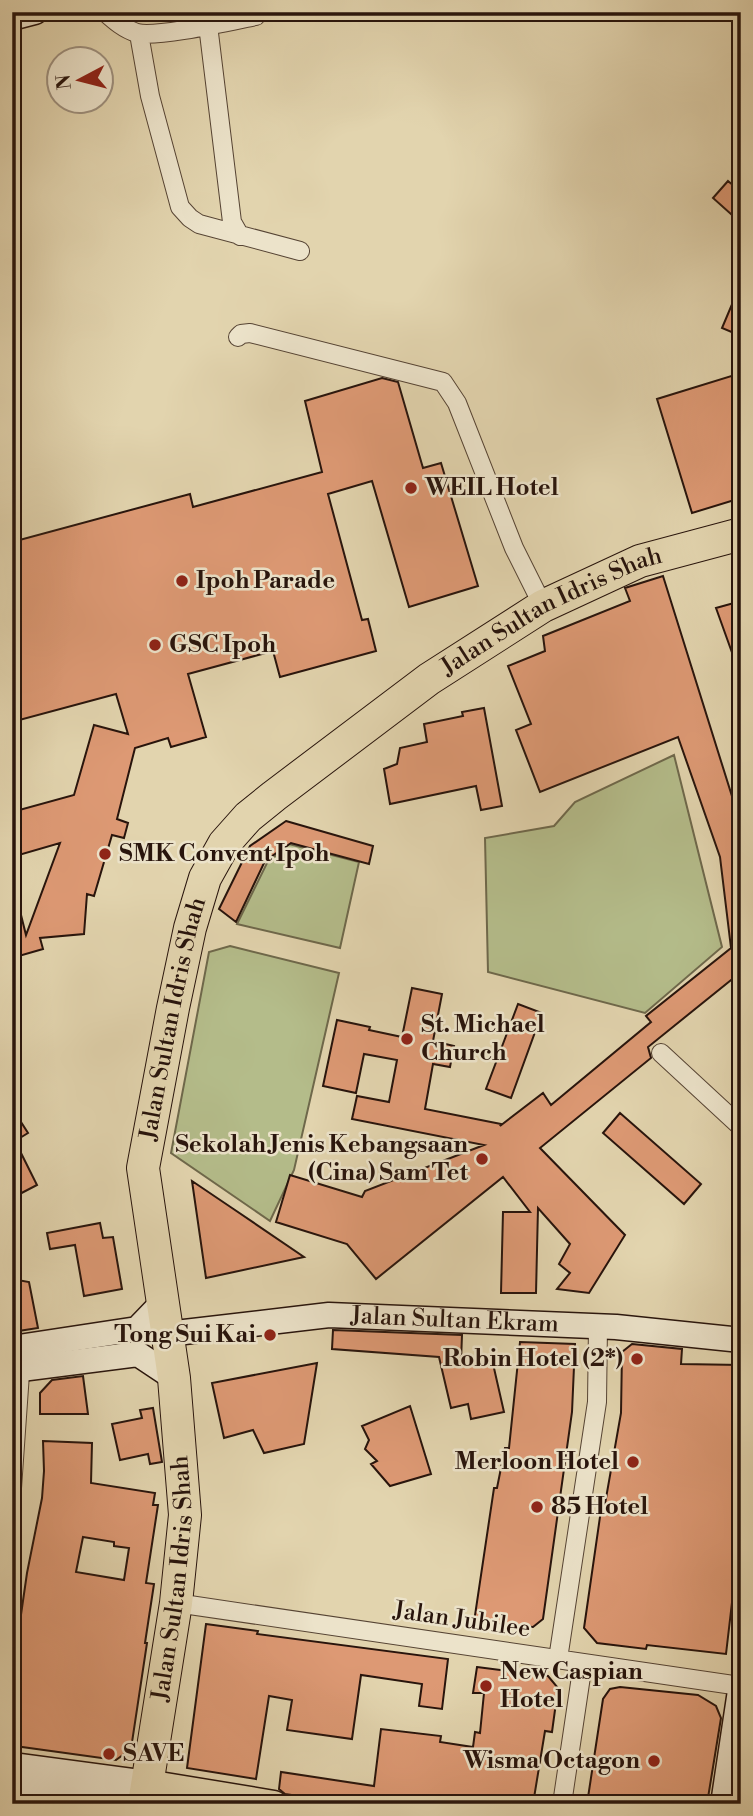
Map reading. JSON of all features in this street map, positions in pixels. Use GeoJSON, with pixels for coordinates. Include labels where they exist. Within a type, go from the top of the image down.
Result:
{"type":"FeatureCollection","features":[{"type":"Feature","properties":{"kind":"highway","name":"Jalan Sultan Idris Shah"},"geometry":{"type":"LineString","coordinates":[[148,1798],[176,1603],[185,1515],[174,1378],[143,1168],[173,1008],[190,929],[205,878],[224,844],[248,817],[429,680],[543,606],[623,568],[741,534]]}},
{"type":"Feature","properties":{"kind":"highway"},"geometry":{"type":"LineString","coordinates":[[401,701],[453,684],[561,613],[603,593],[623,568]]}},
{"type":"Feature","properties":{"kind":"main road"},"geometry":{"type":"LineString","coordinates":[[148,1798],[274,1804]]}},
{"type":"Feature","properties":{"kind":"street"},"geometry":{"type":"LineString","coordinates":[[12,18],[35,12]]}},
{"type":"Feature","properties":{"kind":"street"},"geometry":{"type":"LineString","coordinates":[[105,12],[119,25],[139,34],[256,16]]}},
{"type":"Feature","properties":{"kind":"street"},"geometry":{"type":"LineString","coordinates":[[208,24],[232,222],[240,236]]}},
{"type":"Feature","properties":{"kind":"street"},"geometry":{"type":"LineString","coordinates":[[139,34],[150,96],[180,207],[200,224],[300,251]]}},
{"type":"Feature","properties":{"kind":"street"},"geometry":{"type":"LineString","coordinates":[[238,337],[250,333],[443,382],[457,403],[514,548],[543,606]]}},
{"type":"Feature","properties":{"kind":"street"},"geometry":{"type":"LineString","coordinates":[[661,1053],[741,1127]]}},
{"type":"Feature","properties":{"kind":"street"},"geometry":{"type":"LineString","coordinates":[[17,1358],[137,1329],[163,1302]]}},
{"type":"Feature","properties":{"kind":"street","name":"Jalan Sultan Ekram"},"geometry":{"type":"LineString","coordinates":[[167,1334],[329,1315],[598,1326],[741,1340]]}},
{"type":"Feature","properties":{"kind":"street"},"geometry":{"type":"LineString","coordinates":[[558,1659],[597,1402],[598,1326]]}},
{"type":"Feature","properties":{"kind":"street"},"geometry":{"type":"LineString","coordinates":[[17,1358],[138,1354],[174,1378]]}},
{"type":"Feature","properties":{"kind":"street"},"geometry":{"type":"LineString","coordinates":[[12,1488],[17,1358]]}},
{"type":"Feature","properties":{"kind":"street","name":"Jalan Jubilee"},"geometry":{"type":"LineString","coordinates":[[176,1603],[741,1685]]}},
{"type":"Feature","properties":{"kind":"street"},"geometry":{"type":"LineString","coordinates":[[562,1804],[583,1663]]}},
{"type":"Feature","properties":{"kind":"street"},"geometry":{"type":"LineString","coordinates":[[723,1804],[741,1685]]}},
{"type":"Feature","properties":{"kind":"street"},"geometry":{"type":"LineString","coordinates":[[12,1765],[148,1798]]}},
{"type":"Feature","properties":{"kind":"street"},"geometry":{"type":"LineString","coordinates":[[12,1782],[148,1798]]}},
{"type":"Feature","properties":{"kind":"green space"},"geometry":{"type":"Polygon","coordinates":[[[674,755],[722,947],[645,1013],[488,972],[485,838],[554,826],[575,802],[674,755]]]}},
{"type":"Feature","properties":{"kind":"green space"},"geometry":{"type":"Polygon","coordinates":[[[289,844],[359,862],[340,948],[237,924],[267,863],[289,844]]]}},
{"type":"Feature","properties":{"kind":"green space"},"geometry":{"type":"Polygon","coordinates":[[[230,946],[339,973],[294,1170],[270,1221],[171,1153],[209,952],[230,946]]]}},
{"type":"Feature","properties":{"kind":"building"},"geometry":{"type":"Polygon","coordinates":[[[728,181],[741,192],[741,223],[713,198],[728,181]]]}},
{"type":"Feature","properties":{"kind":"building"},"geometry":{"type":"Polygon","coordinates":[[[741,283],[741,336],[722,328],[741,283]]]}},
{"type":"Feature","properties":{"kind":"building"},"geometry":{"type":"Polygon","coordinates":[[[741,373],[741,498],[692,513],[657,399],[741,373]]]}},
{"type":"Feature","properties":{"kind":"building","name":"Ipoh Parade"},"geometry":{"type":"Polygon","coordinates":[[[382,378],[398,382],[423,468],[441,463],[478,586],[409,607],[372,481],[328,494],[362,620],[368,619],[376,651],[280,677],[273,651],[188,674],[206,737],[171,747],[168,738],[135,748],[117,819],[128,823],[124,838],[112,835],[94,896],[87,894],[84,934],[40,938],[43,949],[12,958],[12,900],[17,899],[26,935],[60,843],[12,857],[12,812],[74,795],[94,725],[128,734],[116,694],[12,722],[12,542],[190,494],[193,507],[322,472],[305,401],[382,378]]]}},
{"type":"Feature","properties":{"kind":"building"},"geometry":{"type":"Polygon","coordinates":[[[663,576],[741,825],[741,972],[648,1047],[651,1058],[540,1148],[625,1235],[589,1293],[557,1289],[570,1273],[559,1264],[570,1244],[538,1208],[536,1293],[501,1293],[503,1212],[530,1212],[503,1177],[376,1279],[347,1244],[276,1222],[290,1175],[362,1197],[365,1191],[484,1145],[352,1119],[357,1096],[389,1102],[397,1060],[364,1054],[356,1093],[323,1086],[337,1020],[402,1037],[412,988],[442,994],[433,1041],[454,1046],[450,1067],[433,1064],[425,1109],[501,1124],[500,1126],[543,1093],[551,1105],[651,1022],[646,1016],[731,948],[720,857],[678,737],[540,792],[516,730],[531,724],[508,666],[545,651],[543,636],[630,601],[625,588],[663,576]]]}},
{"type":"Feature","properties":{"kind":"building"},"geometry":{"type":"Polygon","coordinates":[[[741,601],[741,672],[739,672],[716,608],[741,601]]]}},
{"type":"Feature","properties":{"kind":"building"},"geometry":{"type":"Polygon","coordinates":[[[484,708],[502,806],[481,810],[476,786],[390,804],[384,769],[397,764],[400,748],[427,742],[424,724],[463,716],[462,712],[484,708]]]}},
{"type":"Feature","properties":{"kind":"building"},"geometry":{"type":"Polygon","coordinates":[[[286,821],[373,846],[369,864],[291,843],[265,861],[236,922],[219,909],[250,846],[286,821]]]}},
{"type":"Feature","properties":{"kind":"building"},"geometry":{"type":"Polygon","coordinates":[[[518,1004],[542,1013],[511,1098],[486,1089],[518,1004]]]}},
{"type":"Feature","properties":{"kind":"building"},"geometry":{"type":"Polygon","coordinates":[[[12,1108],[28,1133],[15,1141],[37,1185],[12,1198],[12,1108]]]}},
{"type":"Feature","properties":{"kind":"building"},"geometry":{"type":"Polygon","coordinates":[[[620,1113],[701,1184],[684,1204],[603,1133],[620,1113]]]}},
{"type":"Feature","properties":{"kind":"building"},"geometry":{"type":"Polygon","coordinates":[[[192,1181],[232,1208],[304,1257],[206,1278],[192,1181]]]}},
{"type":"Feature","properties":{"kind":"building"},"geometry":{"type":"Polygon","coordinates":[[[100,1223],[103,1238],[113,1237],[122,1289],[84,1296],[75,1245],[50,1249],[47,1233],[100,1223]]]}},
{"type":"Feature","properties":{"kind":"building"},"geometry":{"type":"Polygon","coordinates":[[[12,1279],[29,1282],[38,1328],[12,1332],[12,1279]]]}},
{"type":"Feature","properties":{"kind":"building"},"geometry":{"type":"Polygon","coordinates":[[[333,1330],[462,1335],[461,1362],[491,1355],[504,1412],[471,1419],[468,1404],[451,1408],[439,1357],[332,1349],[333,1330]]]}},
{"type":"Feature","properties":{"kind":"building"},"geometry":{"type":"Polygon","coordinates":[[[520,1342],[575,1344],[572,1412],[543,1619],[533,1627],[474,1622],[494,1488],[497,1488],[505,1448],[509,1448],[520,1342]]]}},
{"type":"Feature","properties":{"kind":"building"},"geometry":{"type":"Polygon","coordinates":[[[632,1344],[682,1349],[681,1364],[741,1365],[741,1525],[726,1654],[647,1645],[646,1649],[597,1643],[584,1628],[602,1503],[605,1504],[621,1413],[622,1352],[632,1344]]]}},
{"type":"Feature","properties":{"kind":"building"},"geometry":{"type":"Polygon","coordinates":[[[317,1363],[304,1444],[264,1453],[253,1430],[224,1438],[212,1383],[317,1363]]]}},
{"type":"Feature","properties":{"kind":"building"},"geometry":{"type":"Polygon","coordinates":[[[83,1376],[88,1414],[40,1414],[40,1393],[52,1380],[83,1376]]]}},
{"type":"Feature","properties":{"kind":"building"},"geometry":{"type":"Polygon","coordinates":[[[410,1406],[431,1474],[390,1486],[371,1464],[377,1461],[365,1449],[369,1440],[362,1426],[410,1406]]]}},
{"type":"Feature","properties":{"kind":"building"},"geometry":{"type":"Polygon","coordinates":[[[153,1408],[162,1462],[150,1464],[148,1454],[120,1460],[112,1424],[142,1418],[140,1410],[153,1408]]]}},
{"type":"Feature","properties":{"kind":"building"},"geometry":{"type":"Polygon","coordinates":[[[43,1441],[92,1443],[91,1483],[155,1493],[153,1505],[158,1505],[146,1583],[154,1584],[131,1749],[116,1760],[15,1746],[12,1742],[12,1677],[27,1573],[42,1498],[43,1441]],[[83,1537],[76,1572],[124,1580],[129,1548],[114,1546],[114,1542],[83,1537]]]}},
{"type":"Feature","properties":{"kind":"building"},"geometry":{"type":"Polygon","coordinates":[[[206,1624],[258,1631],[257,1634],[448,1659],[442,1709],[419,1706],[422,1684],[361,1675],[352,1739],[287,1730],[292,1700],[269,1696],[256,1779],[187,1768],[206,1624]]]}},
{"type":"Feature","properties":{"kind":"building"},"geometry":{"type":"Polygon","coordinates":[[[477,1667],[548,1676],[558,1688],[552,1732],[545,1731],[533,1804],[390,1804],[357,1800],[356,1804],[352,1804],[285,1794],[279,1789],[281,1772],[374,1786],[381,1729],[441,1736],[440,1742],[473,1747],[475,1732],[480,1733],[484,1693],[473,1693],[477,1667]]]}},
{"type":"Feature","properties":{"kind":"building","name":"Wisma Octagon"},"geometry":{"type":"Polygon","coordinates":[[[620,1687],[698,1695],[716,1706],[721,1718],[707,1804],[587,1804],[603,1699],[610,1689],[620,1687]]]}},
{"type":"Feature","properties":{"kind":"place","name":"WEIL Hotel"},"geometry":{"type":"Point","coordinates":[411,488]}},
{"type":"Feature","properties":{"kind":"place","name":"Ipoh Parade"},"geometry":{"type":"Point","coordinates":[182,581]}},
{"type":"Feature","properties":{"kind":"place","name":"GSC Ipoh"},"geometry":{"type":"Point","coordinates":[155,645]}},
{"type":"Feature","properties":{"kind":"place","name":"SMK Convent Ipoh"},"geometry":{"type":"Point","coordinates":[105,854]}},
{"type":"Feature","properties":{"kind":"place","name":"St. Michael Church"},"geometry":{"type":"Point","coordinates":[407,1039]}},
{"type":"Feature","properties":{"kind":"place","name":"Sekolah Jenis Kebangsaan (Cina) Sam Tet"},"geometry":{"type":"Point","coordinates":[482,1159]}},
{"type":"Feature","properties":{"kind":"place","name":"Tong Sui Kai"},"geometry":{"type":"Point","coordinates":[270,1335]}},
{"type":"Feature","properties":{"kind":"place","name":"Robin Hotel (2*)"},"geometry":{"type":"Point","coordinates":[637,1359]}},
{"type":"Feature","properties":{"kind":"place","name":"Merloon Hotel"},"geometry":{"type":"Point","coordinates":[633,1462]}},
{"type":"Feature","properties":{"kind":"place","name":"85 Hotel"},"geometry":{"type":"Point","coordinates":[537,1507]}},
{"type":"Feature","properties":{"kind":"place","name":"New Caspian Hotel"},"geometry":{"type":"Point","coordinates":[486,1686]}},
{"type":"Feature","properties":{"kind":"place","name":"SAVE"},"geometry":{"type":"Point","coordinates":[109,1754]}},
{"type":"Feature","properties":{"kind":"place","name":"Wisma Octagon"},"geometry":{"type":"Point","coordinates":[654,1761]}}]}
